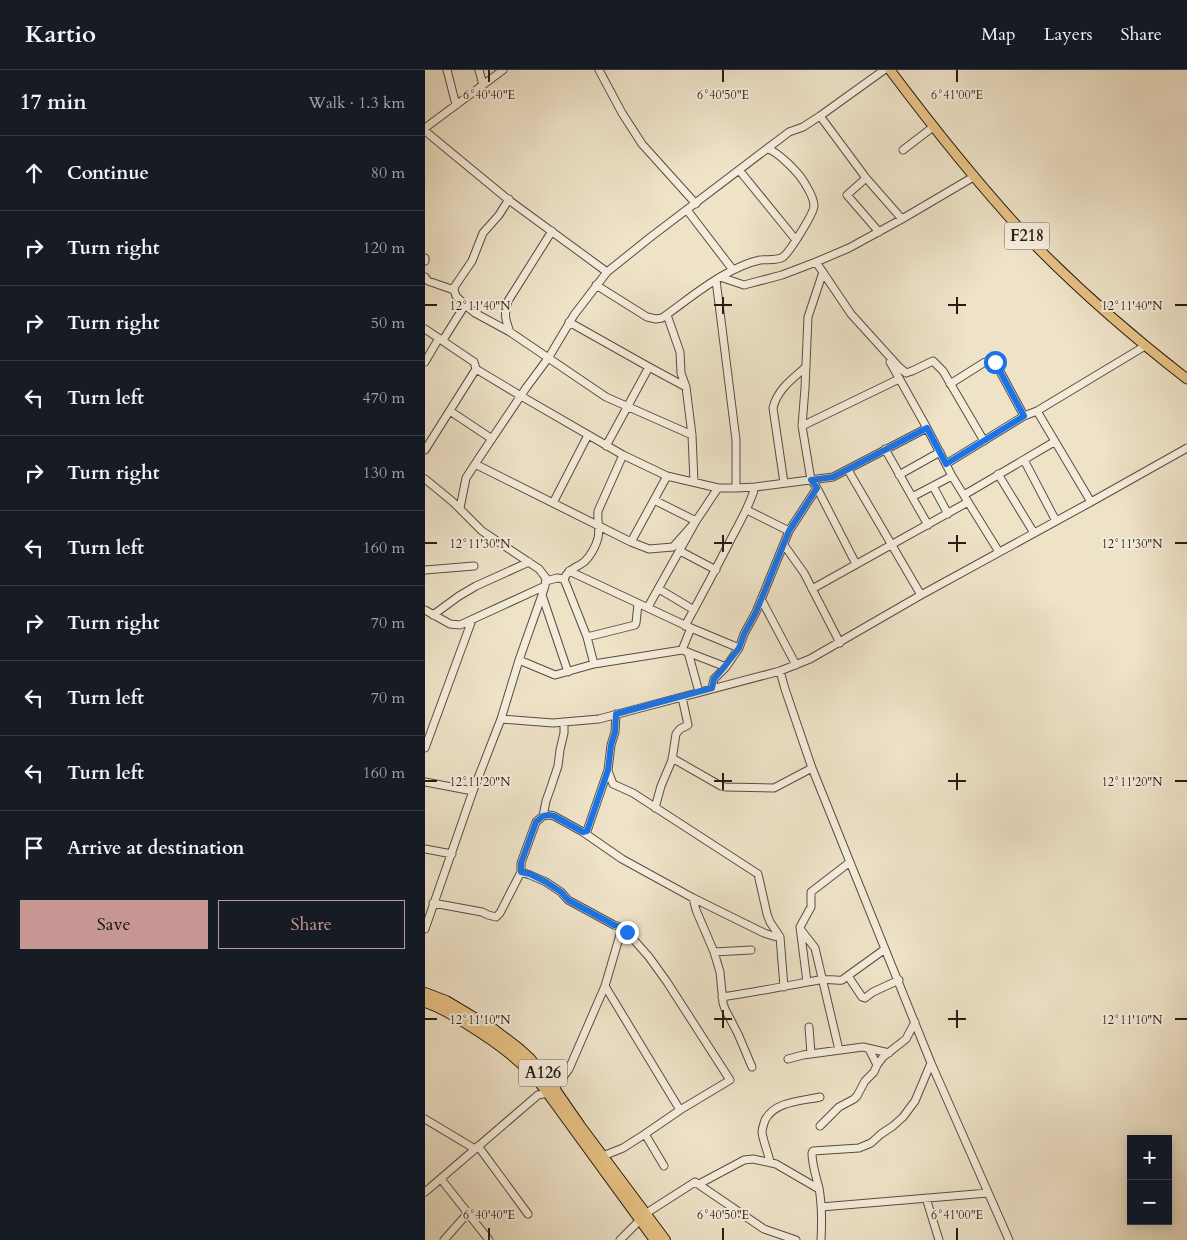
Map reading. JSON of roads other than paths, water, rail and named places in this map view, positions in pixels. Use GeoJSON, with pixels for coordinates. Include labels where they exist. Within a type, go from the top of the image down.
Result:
{"type":"FeatureCollection","features":[{"type":"Feature","properties":{"kind":"highway","name":"A126"},"geometry":{"type":"LineString","coordinates":[[425,992],[446,1001],[493,1029],[530,1059],[545,1082],[547,1092],[643,1217],[665,1240]]}},
{"type":"Feature","properties":{"kind":"highway","name":"A126"},"geometry":{"type":"LineString","coordinates":[[425,1002],[458,1017],[502,1046],[545,1082]]}},
{"type":"Feature","properties":{"kind":"highway","name":"A126"},"geometry":{"type":"LineString","coordinates":[[547,1092],[580,1126],[603,1156],[627,1195]]}},
{"type":"Feature","properties":{"kind":"highway","name":"A126"},"geometry":{"type":"LineString","coordinates":[[643,1217],[655,1240]]}},
{"type":"Feature","properties":{"kind":"main road","name":"F218"},"geometry":{"type":"LineString","coordinates":[[890,70],[933,127],[1013,221],[1053,263],[1145,346],[1187,380]]}},
{"type":"Feature","properties":{"kind":"street"},"geometry":{"type":"LineString","coordinates":[[447,70],[456,105]]}},
{"type":"Feature","properties":{"kind":"street"},"geometry":{"type":"LineString","coordinates":[[479,70],[483,85]]}},
{"type":"Feature","properties":{"kind":"street"},"geometry":{"type":"LineString","coordinates":[[503,70],[425,129],[509,199],[607,272]]}},
{"type":"Feature","properties":{"kind":"street"},"geometry":{"type":"LineString","coordinates":[[599,70],[622,113],[642,144],[696,204]]}},
{"type":"Feature","properties":{"kind":"street"},"geometry":{"type":"LineString","coordinates":[[460,508],[466,478],[549,357],[569,322],[607,272],[789,132],[803,127],[821,116],[884,70]]}},
{"type":"Feature","properties":{"kind":"street"},"geometry":{"type":"LineString","coordinates":[[821,116],[866,178],[901,219]]}},
{"type":"Feature","properties":{"kind":"street"},"geometry":{"type":"LineString","coordinates":[[903,150],[933,127]]}},
{"type":"Feature","properties":{"kind":"street"},"geometry":{"type":"LineString","coordinates":[[596,285],[647,317],[656,319],[667,315],[718,278],[733,270],[753,262],[784,257],[814,210],[814,204],[803,179],[777,152],[768,149]]}},
{"type":"Feature","properties":{"kind":"street"},"geometry":{"type":"LineString","coordinates":[[739,170],[796,240]]}},
{"type":"Feature","properties":{"kind":"street"},"geometry":{"type":"LineString","coordinates":[[718,278],[744,285],[782,275],[816,262],[849,248],[879,232],[975,176]]}},
{"type":"Feature","properties":{"kind":"street"},"geometry":{"type":"LineString","coordinates":[[866,178],[847,195],[879,232]]}},
{"type":"Feature","properties":{"kind":"street"},"geometry":{"type":"LineString","coordinates":[[509,199],[499,215],[483,233],[472,262],[455,286],[456,296],[475,313],[510,332],[606,396],[692,435]]}},
{"type":"Feature","properties":{"kind":"street"},"geometry":{"type":"LineString","coordinates":[[687,210],[733,270]]}},
{"type":"Feature","properties":{"kind":"street"},"geometry":{"type":"LineString","coordinates":[[510,332],[505,313],[508,301],[552,231]]}},
{"type":"Feature","properties":{"kind":"street"},"geometry":{"type":"LineString","coordinates":[[816,262],[851,314],[886,354],[906,372],[933,361],[943,371],[984,441]]}},
{"type":"Feature","properties":{"kind":"street"},"geometry":{"type":"LineString","coordinates":[[823,272],[807,317],[802,426],[811,480],[817,488],[856,564]]}},
{"type":"Feature","properties":{"kind":"street"},"geometry":{"type":"LineString","coordinates":[[425,277],[428,280],[454,290]]}},
{"type":"Feature","properties":{"kind":"street"},"geometry":{"type":"LineString","coordinates":[[718,278],[736,440],[737,488]]}},
{"type":"Feature","properties":{"kind":"street"},"geometry":{"type":"LineString","coordinates":[[425,362],[465,305]]}},
{"type":"Feature","properties":{"kind":"street"},"geometry":{"type":"LineString","coordinates":[[667,315],[680,352],[681,373],[686,386],[692,435],[694,482]]}},
{"type":"Feature","properties":{"kind":"street"},"geometry":{"type":"LineString","coordinates":[[569,322],[686,386]]}},
{"type":"Feature","properties":{"kind":"street"},"geometry":{"type":"LineString","coordinates":[[425,329],[474,362],[477,369],[606,446],[667,476],[718,488],[755,487],[833,477],[927,428]]}},
{"type":"Feature","properties":{"kind":"street"},"geometry":{"type":"LineString","coordinates":[[946,464],[1024,416],[1037,411],[1145,346]]}},
{"type":"Feature","properties":{"kind":"street"},"geometry":{"type":"LineString","coordinates":[[886,354],[946,464],[999,552]]}},
{"type":"Feature","properties":{"kind":"street"},"geometry":{"type":"LineString","coordinates":[[950,384],[985,362],[995,362],[1024,416]]}},
{"type":"Feature","properties":{"kind":"street"},"geometry":{"type":"LineString","coordinates":[[606,446],[649,367]]}},
{"type":"Feature","properties":{"kind":"street"},"geometry":{"type":"LineString","coordinates":[[784,483],[773,408],[776,398],[789,382],[806,367]]}},
{"type":"Feature","properties":{"kind":"street"},"geometry":{"type":"LineString","coordinates":[[425,450],[477,369]]}},
{"type":"Feature","properties":{"kind":"street"},"geometry":{"type":"LineString","coordinates":[[802,426],[899,379]]}},
{"type":"Feature","properties":{"kind":"street"},"geometry":{"type":"LineString","coordinates":[[450,411],[492,438]]}},
{"type":"Feature","properties":{"kind":"street"},"geometry":{"type":"LineString","coordinates":[[1037,411],[1091,502]]}},
{"type":"Feature","properties":{"kind":"street"},"geometry":{"type":"LineString","coordinates":[[553,503],[588,435]]}},
{"type":"Feature","properties":{"kind":"street"},"geometry":{"type":"LineString","coordinates":[[812,589],[948,514],[999,474],[1054,442]]}},
{"type":"Feature","properties":{"kind":"street"},"geometry":{"type":"LineString","coordinates":[[501,719],[553,723],[599,719],[780,671],[810,659],[840,643],[921,595],[1187,448]]}},
{"type":"Feature","properties":{"kind":"street"},"geometry":{"type":"LineString","coordinates":[[885,449],[928,525]]}},
{"type":"Feature","properties":{"kind":"street"},"geometry":{"type":"LineString","coordinates":[[899,475],[940,452]]}},
{"type":"Feature","properties":{"kind":"street"},"geometry":{"type":"LineString","coordinates":[[564,579],[569,570],[589,557],[599,537],[598,511],[623,455]]}},
{"type":"Feature","properties":{"kind":"street"},"geometry":{"type":"LineString","coordinates":[[1024,460],[1056,521]]}},
{"type":"Feature","properties":{"kind":"street"},"geometry":{"type":"LineString","coordinates":[[475,464],[598,526],[649,549],[673,548],[696,521]]}},
{"type":"Feature","properties":{"kind":"street"},"geometry":{"type":"LineString","coordinates":[[848,470],[921,595]]}},
{"type":"Feature","properties":{"kind":"street"},"geometry":{"type":"LineString","coordinates":[[999,474],[1034,533]]}},
{"type":"Feature","properties":{"kind":"street"},"geometry":{"type":"LineString","coordinates":[[631,542],[667,476]]}},
{"type":"Feature","properties":{"kind":"street"},"geometry":{"type":"LineString","coordinates":[[912,497],[953,476]]}},
{"type":"Feature","properties":{"kind":"street"},"geometry":{"type":"LineString","coordinates":[[425,929],[473,791],[501,719],[519,660],[543,595],[546,578],[539,569],[482,531],[460,508],[426,482]]}},
{"type":"Feature","properties":{"kind":"street"},"geometry":{"type":"LineString","coordinates":[[933,486],[948,514]]}},
{"type":"Feature","properties":{"kind":"street"},"geometry":{"type":"LineString","coordinates":[[699,692],[685,651],[688,627],[694,610],[747,510],[755,487]]}},
{"type":"Feature","properties":{"kind":"street"},"geometry":{"type":"LineString","coordinates":[[648,607],[696,521],[718,488]]}},
{"type":"Feature","properties":{"kind":"street"},"geometry":{"type":"LineString","coordinates":[[712,688],[714,679],[739,648],[789,531],[817,488]]}},
{"type":"Feature","properties":{"kind":"street"},"geometry":{"type":"LineString","coordinates":[[654,500],[696,521]]}},
{"type":"Feature","properties":{"kind":"street"},"geometry":{"type":"LineString","coordinates":[[747,510],[789,531]]}},
{"type":"Feature","properties":{"kind":"street"},"geometry":{"type":"LineString","coordinates":[[784,545],[805,573],[840,643]]}},
{"type":"Feature","properties":{"kind":"street"},"geometry":{"type":"LineString","coordinates":[[680,551],[716,570]]}},
{"type":"Feature","properties":{"kind":"street"},"geometry":{"type":"LineString","coordinates":[[433,615],[476,586],[529,562]]}},
{"type":"Feature","properties":{"kind":"street"},"geometry":{"type":"LineString","coordinates":[[425,570],[474,566]]}},
{"type":"Feature","properties":{"kind":"street"},"geometry":{"type":"LineString","coordinates":[[569,570],[688,627],[739,648]]}},
{"type":"Feature","properties":{"kind":"street"},"geometry":{"type":"LineString","coordinates":[[425,610],[450,624],[460,625],[557,578],[564,579]]}},
{"type":"Feature","properties":{"kind":"street"},"geometry":{"type":"LineString","coordinates":[[564,579],[587,637],[594,664]]}},
{"type":"Feature","properties":{"kind":"street"},"geometry":{"type":"LineString","coordinates":[[659,589],[694,610]]}},
{"type":"Feature","properties":{"kind":"street"},"geometry":{"type":"LineString","coordinates":[[543,595],[568,672]]}},
{"type":"Feature","properties":{"kind":"street"},"geometry":{"type":"LineString","coordinates":[[761,599],[795,665]]}},
{"type":"Feature","properties":{"kind":"street"},"geometry":{"type":"LineString","coordinates":[[587,637],[635,625],[638,604]]}},
{"type":"Feature","properties":{"kind":"street"},"geometry":{"type":"LineString","coordinates":[[425,748],[473,620]]}},
{"type":"Feature","properties":{"kind":"street"},"geometry":{"type":"LineString","coordinates":[[519,660],[555,675],[594,664],[685,651],[725,666]]}},
{"type":"Feature","properties":{"kind":"street"},"geometry":{"type":"LineString","coordinates":[[780,671],[812,768],[931,1063],[1009,1240]]}},
{"type":"Feature","properties":{"kind":"street"},"geometry":{"type":"LineString","coordinates":[[655,808],[672,758],[676,734],[680,729],[688,726],[682,697]]}},
{"type":"Feature","properties":{"kind":"street"},"geometry":{"type":"LineString","coordinates":[[583,832],[587,831],[608,770],[611,745],[615,732],[616,714]]}},
{"type":"Feature","properties":{"kind":"street"},"geometry":{"type":"LineString","coordinates":[[543,816],[558,766],[564,722]]}},
{"type":"Feature","properties":{"kind":"street"},"geometry":{"type":"LineString","coordinates":[[672,758],[725,787],[774,788],[812,768]]}},
{"type":"Feature","properties":{"kind":"street"},"geometry":{"type":"LineString","coordinates":[[608,770],[613,784],[633,794],[758,874],[767,914],[776,934],[784,987]]}},
{"type":"Feature","properties":{"kind":"street"},"geometry":{"type":"LineString","coordinates":[[425,782],[473,791]]}},
{"type":"Feature","properties":{"kind":"street"},"geometry":{"type":"LineString","coordinates":[[433,904],[495,916],[500,913],[521,872],[521,863],[536,822],[543,816],[549,815],[583,832],[622,859],[693,898],[776,934]]}},
{"type":"Feature","properties":{"kind":"street"},"geometry":{"type":"LineString","coordinates":[[425,849],[452,854]]}},
{"type":"Feature","properties":{"kind":"street"},"geometry":{"type":"LineString","coordinates":[[807,982],[800,927],[811,907],[811,892],[850,862]]}},
{"type":"Feature","properties":{"kind":"street"},"geometry":{"type":"LineString","coordinates":[[521,872],[546,882],[561,892],[568,900],[622,928],[649,957],[667,982],[730,1080],[623,1148],[603,1156]]}},
{"type":"Feature","properties":{"kind":"street"},"geometry":{"type":"LineString","coordinates":[[693,898],[720,972],[725,1010],[752,1066]]}},
{"type":"Feature","properties":{"kind":"street"},"geometry":{"type":"LineString","coordinates":[[425,1192],[547,1092],[569,1069],[605,986],[622,928]]}},
{"type":"Feature","properties":{"kind":"street"},"geometry":{"type":"LineString","coordinates":[[801,930],[815,948],[839,1050]]}},
{"type":"Feature","properties":{"kind":"street"},"geometry":{"type":"LineString","coordinates":[[722,997],[822,979],[839,980],[848,976],[885,949]]}},
{"type":"Feature","properties":{"kind":"street"},"geometry":{"type":"LineString","coordinates":[[714,952],[751,950]]}},
{"type":"Feature","properties":{"kind":"street"},"geometry":{"type":"LineString","coordinates":[[848,976],[861,997],[865,998],[873,992],[899,980]]}},
{"type":"Feature","properties":{"kind":"street"},"geometry":{"type":"LineString","coordinates":[[605,986],[680,1110]]}},
{"type":"Feature","properties":{"kind":"street"},"geometry":{"type":"LineString","coordinates":[[820,1126],[839,1107],[857,1096],[877,1065],[906,1039],[915,1022]]}},
{"type":"Feature","properties":{"kind":"street"},"geometry":{"type":"LineString","coordinates":[[809,1027],[811,1054]]}},
{"type":"Feature","properties":{"kind":"street"},"geometry":{"type":"LineString","coordinates":[[788,1059],[863,1047],[889,1053]]}},
{"type":"Feature","properties":{"kind":"street"},"geometry":{"type":"LineString","coordinates":[[869,1049],[877,1065]]}},
{"type":"Feature","properties":{"kind":"street"},"geometry":{"type":"LineString","coordinates":[[821,1240],[821,1207],[819,1189],[812,1162],[813,1151],[859,1148],[871,1143],[903,1117],[915,1101],[931,1063]]}},
{"type":"Feature","properties":{"kind":"street"},"geometry":{"type":"LineString","coordinates":[[545,1082],[547,1092]]}},
{"type":"Feature","properties":{"kind":"street"},"geometry":{"type":"LineString","coordinates":[[770,1162],[762,1131],[769,1115],[773,1110],[781,1106],[821,1097]]}},
{"type":"Feature","properties":{"kind":"street"},"geometry":{"type":"LineString","coordinates":[[425,1119],[477,1148],[528,1214]]}},
{"type":"Feature","properties":{"kind":"street"},"geometry":{"type":"LineString","coordinates":[[645,1134],[664,1166]]}},
{"type":"Feature","properties":{"kind":"street"},"geometry":{"type":"LineString","coordinates":[[699,1184],[743,1160],[753,1159],[776,1164],[819,1189]]}},
{"type":"Feature","properties":{"kind":"street"},"geometry":{"type":"LineString","coordinates":[[441,1178],[489,1240]]}},
{"type":"Feature","properties":{"kind":"street"},"geometry":{"type":"LineString","coordinates":[[620,1240],[643,1217],[693,1182],[696,1182],[764,1229],[796,1240]]}},
{"type":"Feature","properties":{"kind":"street"},"geometry":{"type":"LineString","coordinates":[[821,1207],[988,1193]]}},
{"type":"Feature","properties":{"kind":"street"},"geometry":{"type":"LineString","coordinates":[[926,1198],[939,1240]]}},
{"type":"Feature","properties":{"kind":"street"},"geometry":{"type":"LineString","coordinates":[[444,1240],[468,1213]]}}]}
